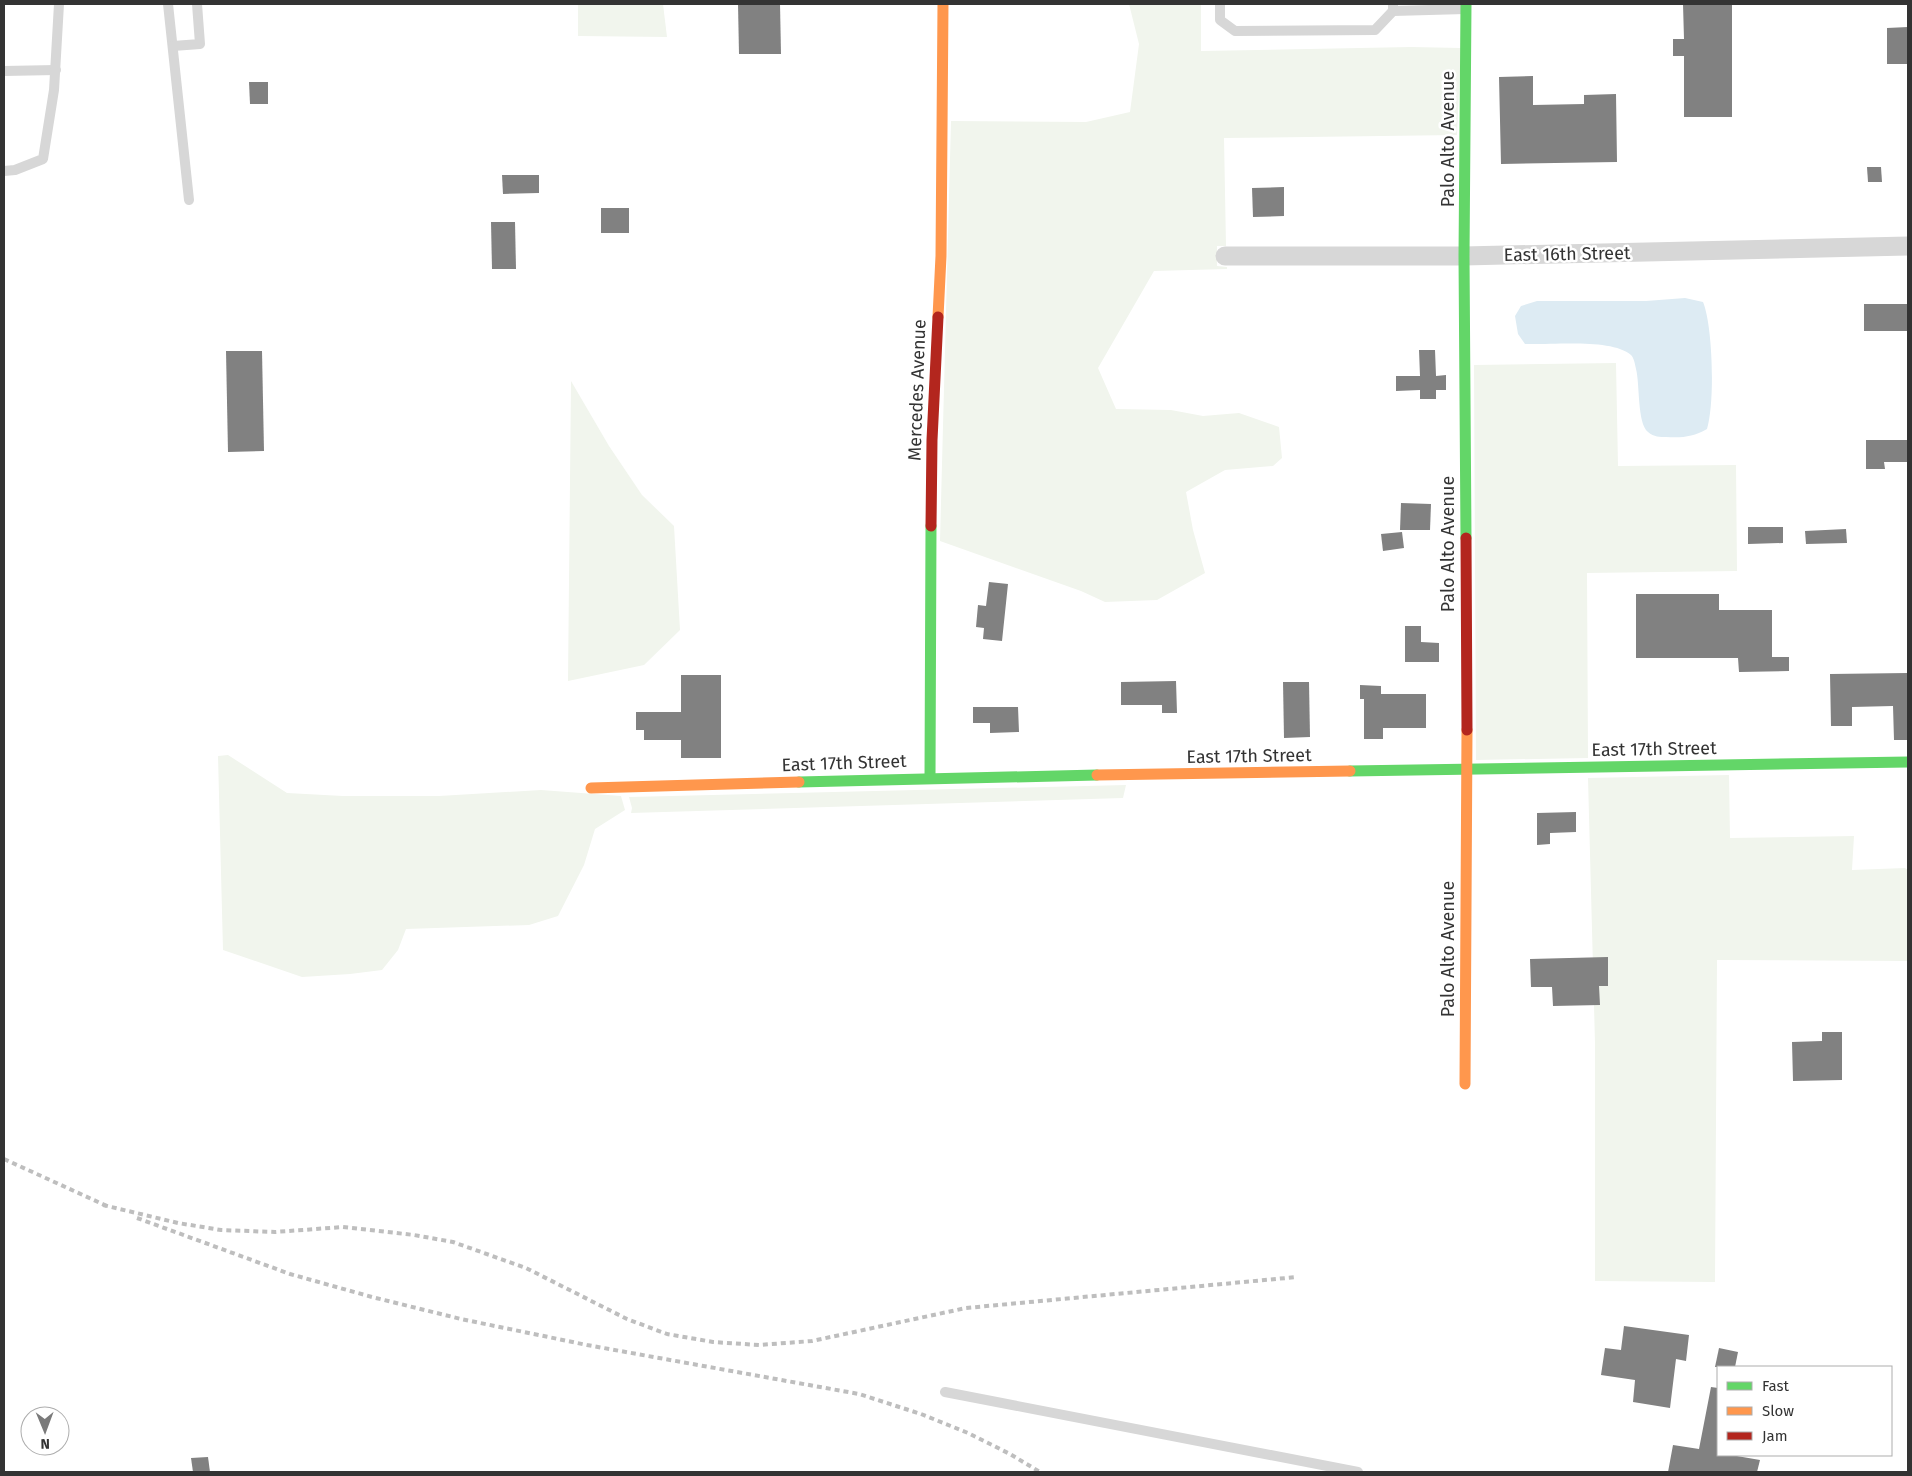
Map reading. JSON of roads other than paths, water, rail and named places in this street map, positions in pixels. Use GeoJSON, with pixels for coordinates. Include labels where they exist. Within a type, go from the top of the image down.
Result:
{"type":"FeatureCollection","features":[{"type":"Feature","properties":{"kind":"street","name":"Mercedes Avenue"},"geometry":{"type":"LineString","coordinates":[[930,778],[932,440],[941,256],[943,4]]}},
{"type":"Feature","properties":{"kind":"street","name":"Palo Alto Avenue"},"geometry":{"type":"LineString","coordinates":[[1465,1084],[1467,770],[1464,256],[1466,6]]}},
{"type":"Feature","properties":{"kind":"street","name":"East 16th Street"},"geometry":{"type":"LineString","coordinates":[[1225,256],[1464,256],[1908,246]]}},
{"type":"Feature","properties":{"kind":"street","name":"East 17th Street"},"geometry":{"type":"LineString","coordinates":[[591,788],[930,778],[1908,762]]}},
{"type":"Feature","properties":{"kind":"lane"},"geometry":{"type":"LineString","coordinates":[[4,171],[15,170],[42,159],[54,90],[59,4]]}},
{"type":"Feature","properties":{"kind":"lane"},"geometry":{"type":"LineString","coordinates":[[168,4],[189,200]]}},
{"type":"Feature","properties":{"kind":"lane"},"geometry":{"type":"LineString","coordinates":[[173,46],[200,44],[197,4]]}},
{"type":"Feature","properties":{"kind":"lane"},"geometry":{"type":"LineString","coordinates":[[1220,4],[1220,20],[1235,31],[1375,30],[1393,7],[1466,6]]}},
{"type":"Feature","properties":{"kind":"lane"},"geometry":{"type":"LineString","coordinates":[[4,71],[56,70]]}},
{"type":"Feature","properties":{"kind":"lane"},"geometry":{"type":"LineString","coordinates":[[944,1392],[1358,1472]]}},
{"type":"Feature","properties":{"kind":"railway"},"geometry":{"type":"LineString","coordinates":[[4,1159],[109,1207]]}},
{"type":"Feature","properties":{"kind":"railway"},"geometry":{"type":"LineString","coordinates":[[103,1205],[178,1223],[221,1230],[275,1232],[343,1227],[414,1235],[453,1242],[526,1268],[627,1319],[667,1334],[713,1342],[759,1345],[812,1341],[966,1308],[1297,1277]]}},
{"type":"Feature","properties":{"kind":"railway"},"geometry":{"type":"LineString","coordinates":[[137,1218],[290,1274],[461,1319],[587,1345],[859,1394],[921,1414],[968,1433],[1010,1454],[1040,1472]]}}]}
